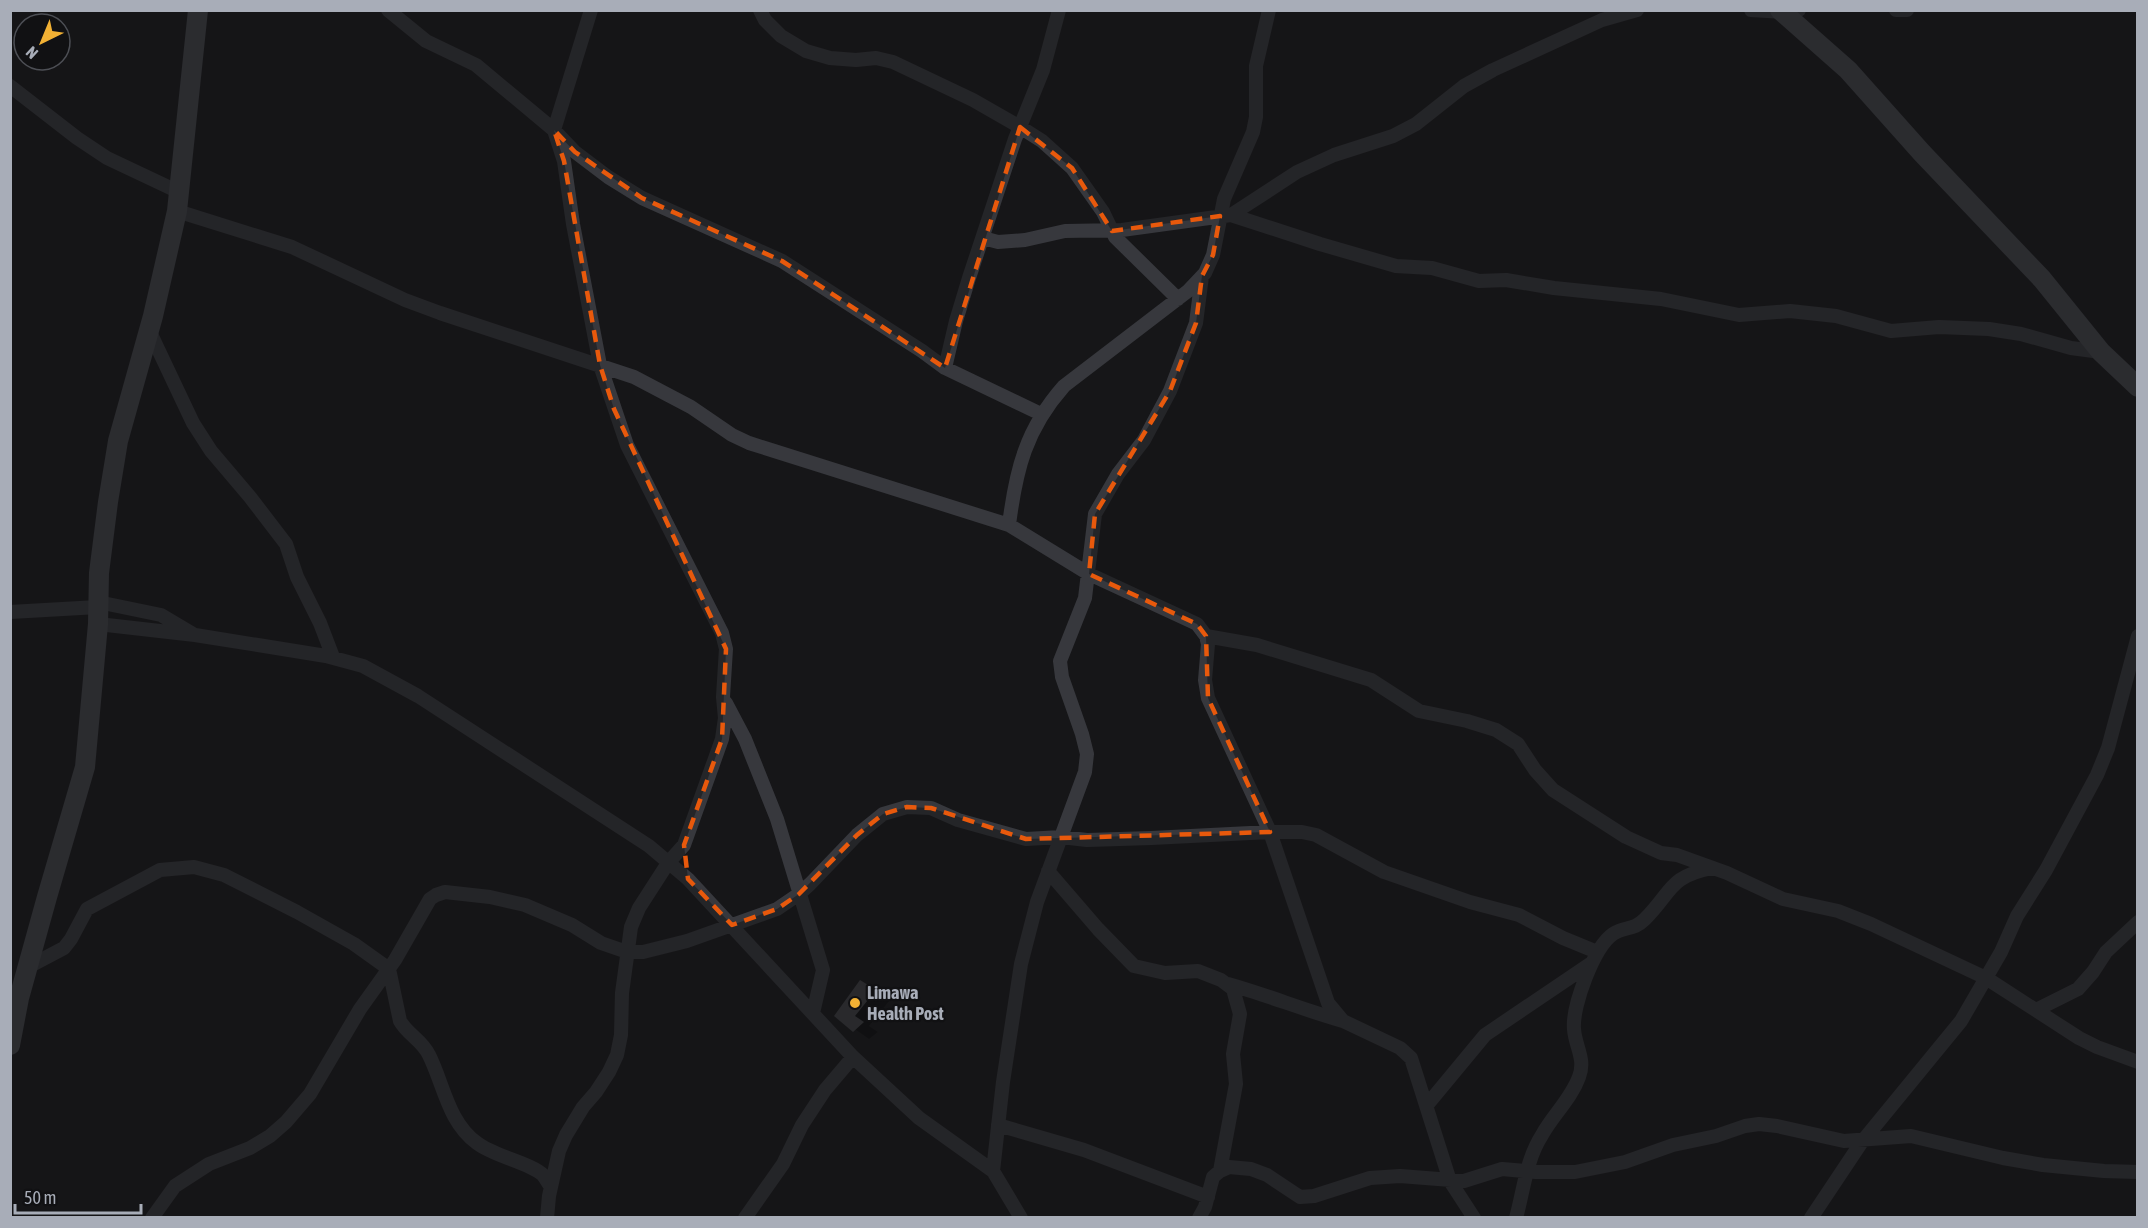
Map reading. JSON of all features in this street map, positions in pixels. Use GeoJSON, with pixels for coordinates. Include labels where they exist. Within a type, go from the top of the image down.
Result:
{"type":"FeatureCollection","features":[{"type":"Feature","properties":{"kind":"street"},"geometry":{"type":"LineString","coordinates":[[10,1045],[28,967],[85,767],[99,573],[118,441],[149,330],[178,201],[198,10]]}},
{"type":"Feature","properties":{"kind":"street"},"geometry":{"type":"LineString","coordinates":[[388,10],[426,41],[476,65],[554,130],[575,152],[608,177],[642,198],[782,261],[945,368],[1041,414]]}},
{"type":"Feature","properties":{"kind":"street"},"geometry":{"type":"LineString","coordinates":[[547,1218],[559,1151],[583,1107],[609,1072],[616,1055],[621,1035],[622,993],[631,927],[639,908],[668,862],[684,845],[723,739],[725,718],[723,697],[726,649],[722,633],[627,445],[600,365],[573,224],[564,161],[554,130],[591,10]]}},
{"type":"Feature","properties":{"kind":"street"},"geometry":{"type":"LineString","coordinates":[[760,10],[765,20],[781,36],[806,51],[830,58],[856,60],[876,58],[893,62],[972,100],[1020,126],[1042,141],[1072,168],[1103,212],[1115,237],[1178,299]]}},
{"type":"Feature","properties":{"kind":"street"},"geometry":{"type":"LineString","coordinates":[[945,368],[956,321],[1020,126],[1043,70],[1059,10]]}},
{"type":"Feature","properties":{"kind":"street"},"geometry":{"type":"LineString","coordinates":[[1009,525],[1020,464],[1041,414],[1064,386],[1178,299],[1202,276],[1213,255],[1225,216],[1231,179],[1253,132],[1256,117],[1256,66],[1269,10]]}},
{"type":"Feature","properties":{"kind":"street"},"geometry":{"type":"LineString","coordinates":[[983,238],[998,242],[1025,240],[1065,231],[1112,231],[1225,216],[1297,172],[1334,155],[1393,136],[1416,124],[1464,86],[1493,70],[1602,20],[1636,10]]}},
{"type":"Feature","properties":{"kind":"street"},"geometry":{"type":"LineString","coordinates":[[1751,10],[1787,11],[1848,70],[1922,153],[2042,279],[2101,352],[2138,387]]}},
{"type":"Feature","properties":{"kind":"street"},"geometry":{"type":"LineString","coordinates":[[1896,10],[1907,10]]}},
{"type":"Feature","properties":{"kind":"street"},"geometry":{"type":"LineString","coordinates":[[10,86],[77,138],[178,201],[292,247],[405,300],[634,377],[682,402],[732,435],[749,442],[1009,525],[1089,573],[1197,624],[1206,636],[1208,644],[1205,680],[1208,698],[1270,832],[1328,1004],[1343,1021]]}},
{"type":"Feature","properties":{"kind":"street"},"geometry":{"type":"LineString","coordinates":[[1225,216],[1396,266],[1432,268],[1479,281],[1506,280],[1554,288],[1660,299],[1739,315],[1790,311],[1836,316],[1891,331],[1939,327],[1989,329],[2020,334],[2071,348],[2101,352]]}},
{"type":"Feature","properties":{"kind":"street"},"geometry":{"type":"LineString","coordinates":[[993,1172],[1003,1082],[1021,964],[1037,902],[1085,772],[1087,754],[1062,677],[1060,660],[1077,624],[1085,598],[1095,514],[1118,474],[1144,440],[1170,391],[1196,323],[1202,276]]}},
{"type":"Feature","properties":{"kind":"street"},"geometry":{"type":"LineString","coordinates":[[149,330],[176,389],[211,451],[286,544],[297,577],[320,622],[333,657]]}},
{"type":"Feature","properties":{"kind":"street"},"geometry":{"type":"LineString","coordinates":[[98,611],[195,635],[333,657],[363,666],[418,696],[649,846],[688,879],[853,1057],[919,1118],[993,1172],[1022,1218]]}},
{"type":"Feature","properties":{"kind":"street"},"geometry":{"type":"LineString","coordinates":[[10,612],[98,611],[162,615],[195,635]]}},
{"type":"Feature","properties":{"kind":"street"},"geometry":{"type":"LineString","coordinates":[[1206,636],[1257,645],[1371,680],[1419,711],[1497,730],[1518,744],[1535,770],[1553,790],[1583,811],[1647,848],[1714,868],[1783,899],[1838,911],[1871,924],[1986,978],[2079,1038],[2138,1062]]}},
{"type":"Feature","properties":{"kind":"street"},"geometry":{"type":"LineString","coordinates":[[1811,1218],[1863,1140],[1961,1021],[2001,952],[2017,916],[2046,870],[2097,775],[2108,748],[2138,636]]}},
{"type":"Feature","properties":{"kind":"street"},"geometry":{"type":"LineString","coordinates":[[723,697],[745,739],[777,819],[823,970],[813,1013]]}},
{"type":"Feature","properties":{"kind":"street"},"geometry":{"type":"LineString","coordinates":[[152,1218],[175,1186],[209,1164],[232,1156],[270,1136],[286,1122],[310,1094],[360,1009],[389,969],[430,899],[436,895],[445,892],[525,904],[572,925],[602,943],[627,952],[643,952],[676,944],[777,909],[799,894],[856,835],[883,814],[907,807],[931,808],[958,820],[1026,839],[1061,837],[1087,840],[1270,832],[1302,832],[1316,835],[1384,872],[1470,902],[1519,915],[1563,938],[1594,958]]}},
{"type":"Feature","properties":{"kind":"street"},"geometry":{"type":"LineString","coordinates":[[684,845],[688,879]]}},
{"type":"Feature","properties":{"kind":"street"},"geometry":{"type":"LineString","coordinates":[[28,967],[64,948],[87,909],[160,870],[194,867],[224,874],[354,944],[389,969],[400,1021],[403,1027],[419,1039],[429,1054],[452,1112],[467,1133],[476,1143],[492,1152],[541,1174],[551,1186]]}},
{"type":"Feature","properties":{"kind":"street"},"geometry":{"type":"LineString","coordinates":[[1516,1218],[1526,1171],[1541,1136],[1574,1090],[1580,1074],[1582,1059],[1574,1028],[1577,1007],[1594,958],[1603,942],[1615,932],[1637,927],[1676,881],[1692,872],[1714,868]]}},
{"type":"Feature","properties":{"kind":"street"},"geometry":{"type":"LineString","coordinates":[[1048,871],[1098,929],[1134,966],[1165,973],[1198,971],[1228,984],[1309,1012],[1343,1021],[1400,1048],[1411,1058],[1450,1181],[1474,1218]]}},
{"type":"Feature","properties":{"kind":"street"},"geometry":{"type":"LineString","coordinates":[[2036,1010],[2078,989],[2106,952],[2138,922]]}},
{"type":"Feature","properties":{"kind":"street"},"geometry":{"type":"LineString","coordinates":[[1427,1105],[1485,1035],[1594,958]]}},
{"type":"Feature","properties":{"kind":"street"},"geometry":{"type":"LineString","coordinates":[[1220,1171],[1236,1084],[1233,1054],[1240,1025],[1237,1000],[1233,989],[1228,984]]}},
{"type":"Feature","properties":{"kind":"street"},"geometry":{"type":"LineString","coordinates":[[745,1218],[783,1164],[802,1125],[825,1090],[853,1057]]}},
{"type":"Feature","properties":{"kind":"street"},"geometry":{"type":"LineString","coordinates":[[1199,1218],[1213,1177],[1229,1167],[1251,1169],[1274,1179],[1300,1197],[1314,1196],[1370,1178],[1400,1176],[1464,1181],[1502,1169],[1575,1172],[1615,1164],[1673,1145],[1759,1124],[1844,1141],[1911,1136],[2043,1165],[2138,1172]]}},
{"type":"Feature","properties":{"kind":"street"},"geometry":{"type":"LineString","coordinates":[[998,1125],[1084,1150],[1208,1197]]}},
{"type":"Feature","properties":{"kind":"highlighted area"},"geometry":{"type":"Polygon","coordinates":[[[1020,127],[1072,168],[1112,231],[1220,216],[1213,255],[1202,276],[1196,323],[1170,391],[1095,514],[1089,574],[1197,624],[1206,636],[1208,698],[1270,832],[1026,839],[931,808],[907,807],[883,814],[857,835],[799,894],[777,909],[732,925],[688,879],[684,845],[722,739],[726,649],[614,409],[600,365],[564,161],[554,130],[575,152],[642,198],[782,261],[945,368],[1020,127]]]}},
{"type":"Feature","properties":{"kind":"building","name":"Limawa Health Post"},"geometry":{"type":"Polygon","coordinates":[[[860,980],[876,990],[855,1016],[864,1022],[853,1032],[834,1016],[860,980]]]}},
{"type":"Feature","properties":{"kind":"place","name":"Limawa Health Post"},"geometry":{"type":"Point","coordinates":[855,1003]}}]}
